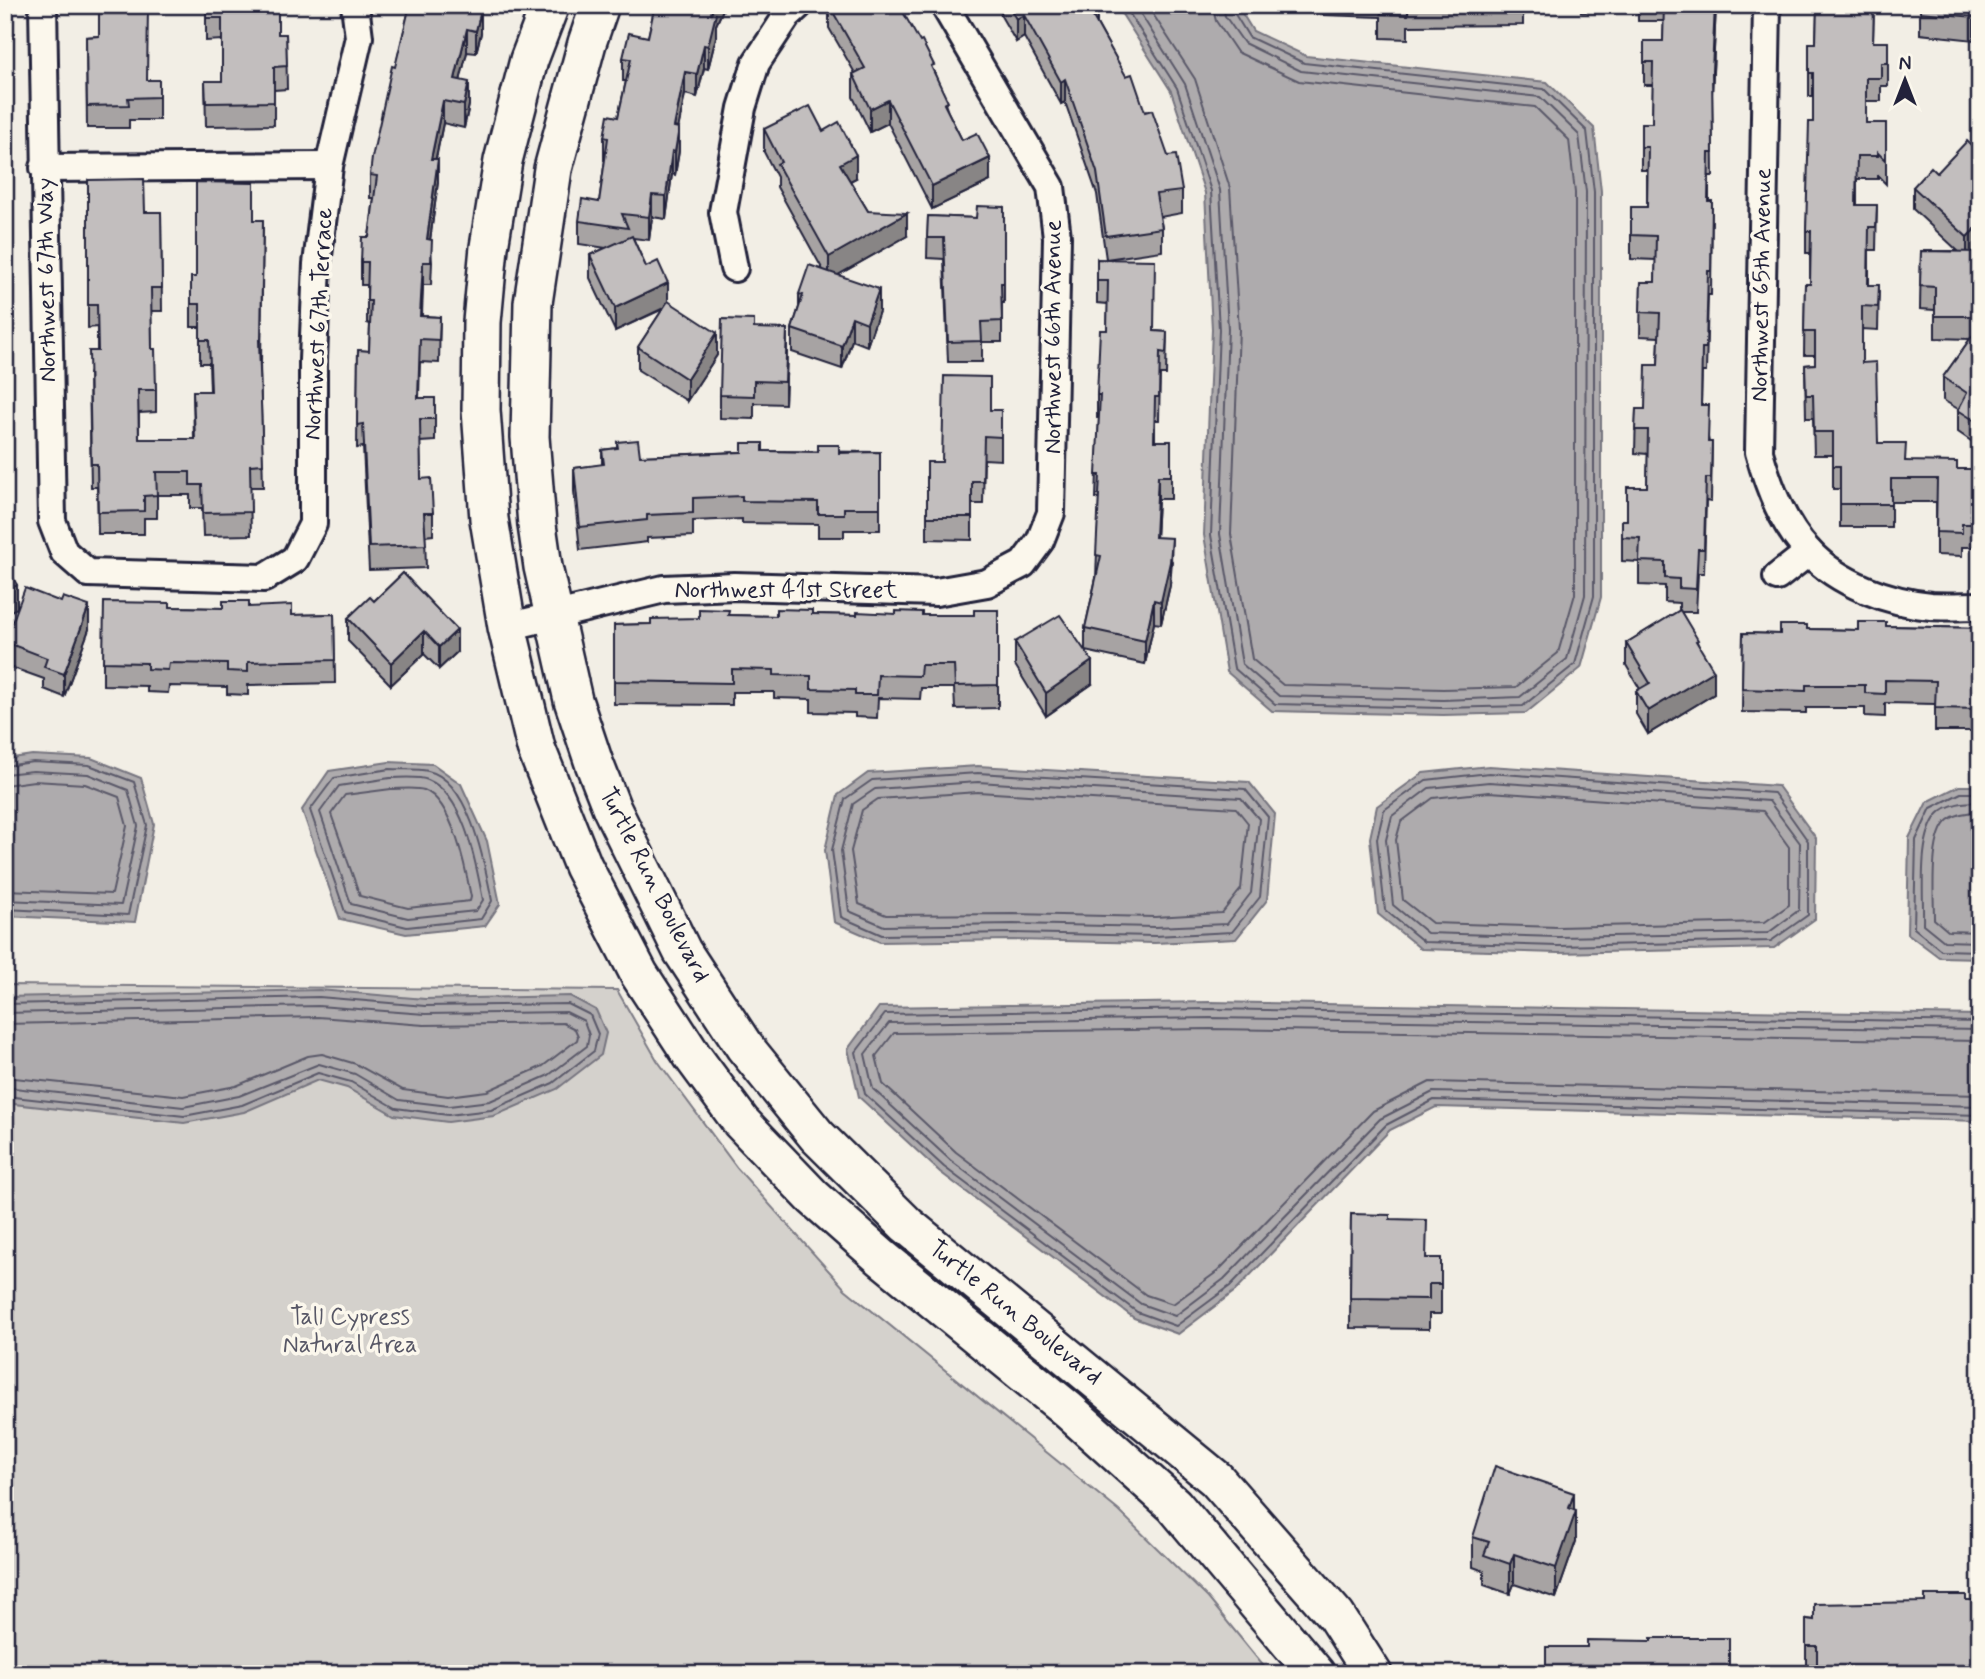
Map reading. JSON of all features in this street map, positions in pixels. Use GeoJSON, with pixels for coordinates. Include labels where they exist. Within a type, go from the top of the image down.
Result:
{"type":"FeatureCollection","features":[{"type":"Feature","properties":{"kind":"street","name":"Northwest 67th Way"},"geometry":{"type":"LineString","coordinates":[[43,5],[52,521],[64,552]]}},
{"type":"Feature","properties":{"kind":"street","name":"Northwest 67th Terrace"},"geometry":{"type":"LineString","coordinates":[[64,552],[88,573],[102,574],[264,578],[295,559],[313,524],[313,360],[317,264],[329,166],[359,37],[355,5]]}},
{"type":"Feature","properties":{"kind":"street","name":"Turtle Run Boulevard"},"geometry":{"type":"LineString","coordinates":[[550,5],[529,60],[503,161],[489,247],[482,322],[481,410],[489,519],[507,627],[536,748],[583,866],[639,974],[693,1057],[741,1122],[813,1196],[872,1250],[1067,1409],[1174,1505],[1316,1674]]}},
{"type":"Feature","properties":{"kind":"street","name":"Turtle Run Boulevard"},"geometry":{"type":"LineString","coordinates":[[600,5],[553,169],[533,303],[530,437],[537,525],[554,614],[573,700],[612,809],[682,951],[744,1046],[817,1136],[907,1225],[1216,1479],[1336,1616],[1373,1674]]}},
{"type":"Feature","properties":{"kind":"street"},"geometry":{"type":"LineString","coordinates":[[734,268],[723,212],[742,108],[756,64],[787,16],[799,5]]}},
{"type":"Feature","properties":{"kind":"street","name":"Northwest 66th Avenue"},"geometry":{"type":"LineString","coordinates":[[944,5],[1051,187],[1057,237],[1051,513],[1040,541],[1023,564]]}},
{"type":"Feature","properties":{"kind":"street","name":"Northwest 65th Avenue"},"geometry":{"type":"LineString","coordinates":[[1768,5],[1759,452],[1768,483],[1782,513],[1809,552]]}},
{"type":"Feature","properties":{"kind":"street"},"geometry":{"type":"LineString","coordinates":[[44,168],[329,166]]}},
{"type":"Feature","properties":{"kind":"street"},"geometry":{"type":"LineString","coordinates":[[1777,577],[1809,552],[1846,580],[1888,597],[1930,606],[1980,606]]}},
{"type":"Feature","properties":{"kind":"street","name":"Northwest 41st Street"},"geometry":{"type":"LineString","coordinates":[[507,627],[664,589],[734,586],[936,592],[987,583],[1023,564]]}},
{"type":"Feature","properties":{"kind":"green space","name":"Tall Cypress Natural Area"},"geometry":{"type":"Polygon","coordinates":[[[5,985],[617,990],[657,1060],[737,1168],[845,1289],[1119,1511],[1208,1598],[1270,1674],[5,1674],[5,985]]]}},
{"type":"Feature","properties":{"kind":"water"},"geometry":{"type":"Polygon","coordinates":[[[1116,5],[1237,5],[1253,31],[1306,56],[1547,82],[1594,128],[1601,191],[1601,597],[1581,668],[1526,713],[1443,715],[1272,711],[1227,672],[1204,535],[1212,329],[1205,193],[1171,91],[1116,5]]]}},
{"type":"Feature","properties":{"kind":"water"},"geometry":{"type":"Polygon","coordinates":[[[32,755],[91,758],[141,778],[154,824],[135,922],[5,916],[5,759],[32,755]]]}},
{"type":"Feature","properties":{"kind":"water"},"geometry":{"type":"Polygon","coordinates":[[[389,762],[433,764],[461,784],[487,841],[500,904],[485,926],[406,934],[340,919],[302,810],[329,771],[389,762]]]}},
{"type":"Feature","properties":{"kind":"water"},"geometry":{"type":"Polygon","coordinates":[[[978,766],[1249,782],[1275,814],[1267,900],[1236,939],[1155,943],[1012,940],[880,942],[834,922],[825,850],[838,795],[868,773],[978,766]]]}},
{"type":"Feature","properties":{"kind":"water"},"geometry":{"type":"Polygon","coordinates":[[[1489,766],[1778,786],[1816,838],[1815,919],[1774,948],[1558,953],[1421,949],[1378,914],[1370,838],[1377,806],[1423,773],[1489,766]]]}},
{"type":"Feature","properties":{"kind":"water"},"geometry":{"type":"Polygon","coordinates":[[[1959,786],[1980,786],[1980,958],[1939,957],[1907,933],[1909,838],[1927,802],[1959,786]]]}},
{"type":"Feature","properties":{"kind":"water"},"geometry":{"type":"Polygon","coordinates":[[[319,990],[425,999],[570,996],[596,1010],[606,1033],[601,1055],[557,1089],[494,1116],[448,1122],[394,1115],[347,1088],[318,1080],[244,1112],[184,1123],[5,1103],[5,997],[319,990]]]}},
{"type":"Feature","properties":{"kind":"water"},"geometry":{"type":"Polygon","coordinates":[[[1210,1002],[1980,1015],[1980,1121],[1436,1107],[1390,1130],[1235,1291],[1178,1334],[1134,1318],[940,1172],[859,1097],[848,1049],[879,1007],[1210,1002]]]}},
{"type":"Feature","properties":{"kind":"building"},"geometry":{"type":"Polygon","coordinates":[[[99,5],[148,5],[147,80],[159,80],[159,97],[128,98],[129,105],[87,106],[86,37],[99,36],[99,5]]]}},
{"type":"Feature","properties":{"kind":"building"},"geometry":{"type":"Polygon","coordinates":[[[206,5],[278,5],[278,34],[286,34],[287,66],[274,67],[274,102],[206,103],[205,81],[222,81],[222,18],[206,18],[206,5]]]}},
{"type":"Feature","properties":{"kind":"building"},"geometry":{"type":"Polygon","coordinates":[[[410,5],[461,5],[481,10],[476,31],[467,29],[455,79],[469,82],[464,105],[443,101],[431,159],[438,159],[427,239],[432,240],[431,262],[423,262],[420,316],[440,317],[439,340],[420,339],[418,398],[435,398],[435,419],[420,419],[421,479],[431,478],[433,513],[424,513],[426,545],[369,547],[363,424],[357,425],[358,350],[369,351],[371,301],[367,301],[368,262],[361,262],[362,237],[369,237],[377,176],[370,175],[372,158],[392,66],[395,67],[410,5]]]}},
{"type":"Feature","properties":{"kind":"building"},"geometry":{"type":"Polygon","coordinates":[[[655,5],[714,5],[711,13],[716,14],[697,74],[685,72],[674,127],[679,128],[675,152],[672,151],[666,196],[652,195],[649,217],[622,214],[628,228],[579,221],[582,199],[599,202],[608,138],[604,137],[608,115],[618,117],[631,59],[623,58],[629,33],[648,37],[655,5]]]}},
{"type":"Feature","properties":{"kind":"building"},"geometry":{"type":"Polygon","coordinates":[[[829,5],[883,5],[886,11],[899,5],[934,65],[931,66],[948,102],[944,104],[962,140],[977,133],[990,158],[932,186],[888,100],[870,109],[853,74],[865,68],[829,5]]]}},
{"type":"Feature","properties":{"kind":"building"},"geometry":{"type":"Polygon","coordinates":[[[1008,5],[1093,5],[1097,12],[1092,15],[1126,76],[1132,74],[1145,112],[1152,110],[1168,156],[1176,155],[1182,191],[1156,194],[1162,228],[1106,236],[1097,172],[1065,79],[1061,82],[1024,15],[1016,19],[1008,5]]]}},
{"type":"Feature","properties":{"kind":"building"},"geometry":{"type":"Polygon","coordinates":[[[1381,5],[1408,5],[1408,15],[1381,14],[1381,5]]]}},
{"type":"Feature","properties":{"kind":"building"},"geometry":{"type":"Polygon","coordinates":[[[1664,5],[1715,5],[1712,71],[1713,153],[1709,153],[1708,201],[1712,201],[1711,271],[1708,271],[1706,348],[1702,348],[1701,405],[1709,405],[1711,478],[1706,478],[1704,549],[1698,549],[1696,589],[1679,588],[1679,579],[1665,578],[1665,562],[1639,561],[1640,538],[1622,537],[1622,520],[1627,520],[1627,487],[1647,487],[1648,430],[1635,430],[1636,409],[1645,409],[1646,365],[1658,365],[1660,313],[1640,312],[1641,282],[1655,282],[1656,236],[1631,235],[1631,207],[1647,207],[1648,147],[1641,147],[1641,123],[1652,123],[1653,62],[1644,62],[1644,41],[1663,41],[1664,5]]]}},
{"type":"Feature","properties":{"kind":"building"},"geometry":{"type":"Polygon","coordinates":[[[1817,5],[1874,5],[1873,42],[1888,42],[1888,63],[1881,63],[1881,78],[1866,78],[1866,123],[1886,123],[1886,161],[1878,153],[1878,156],[1857,156],[1856,205],[1877,205],[1876,227],[1869,227],[1868,285],[1879,285],[1878,307],[1862,306],[1862,363],[1876,362],[1878,443],[1906,443],[1905,461],[1957,462],[1957,469],[1980,469],[1980,524],[1962,524],[1962,533],[1936,532],[1937,479],[1891,479],[1891,504],[1840,504],[1840,466],[1833,466],[1833,432],[1814,432],[1813,395],[1806,395],[1805,365],[1815,364],[1815,332],[1804,332],[1805,284],[1810,284],[1811,231],[1806,231],[1809,122],[1813,122],[1813,73],[1809,73],[1809,43],[1816,43],[1817,5]]]}},
{"type":"Feature","properties":{"kind":"building"},"geometry":{"type":"Polygon","coordinates":[[[1920,5],[1975,5],[1974,17],[1920,12],[1920,5]]]}},
{"type":"Feature","properties":{"kind":"building"},"geometry":{"type":"Polygon","coordinates":[[[810,106],[823,131],[839,122],[856,155],[840,164],[868,211],[907,213],[829,257],[777,164],[781,162],[764,129],[810,106]]]}},
{"type":"Feature","properties":{"kind":"building"},"geometry":{"type":"Polygon","coordinates":[[[1967,141],[1974,148],[1980,144],[1980,224],[1967,237],[1913,187],[1931,167],[1937,173],[1967,141]]]}},
{"type":"Feature","properties":{"kind":"building"},"geometry":{"type":"Polygon","coordinates":[[[144,179],[145,212],[161,212],[162,288],[151,288],[156,390],[138,390],[139,439],[195,439],[193,391],[211,391],[209,340],[200,340],[200,304],[191,304],[191,277],[196,277],[196,182],[254,183],[254,220],[263,220],[259,340],[263,464],[250,465],[251,512],[203,513],[202,485],[190,485],[190,472],[156,472],[157,495],[144,496],[144,511],[98,512],[97,464],[91,464],[89,351],[98,351],[97,305],[88,305],[88,180],[144,179]]]}},
{"type":"Feature","properties":{"kind":"building"},"geometry":{"type":"Polygon","coordinates":[[[977,206],[1004,207],[1002,321],[981,322],[982,341],[948,342],[944,238],[927,238],[928,216],[976,218],[977,206]]]}},
{"type":"Feature","properties":{"kind":"building"},"geometry":{"type":"Polygon","coordinates":[[[632,236],[646,267],[658,261],[668,283],[615,308],[590,255],[632,236]]]}},
{"type":"Feature","properties":{"kind":"building"},"geometry":{"type":"Polygon","coordinates":[[[1921,251],[1980,252],[1980,316],[1935,316],[1935,287],[1920,286],[1921,251]]]}},
{"type":"Feature","properties":{"kind":"building"},"geometry":{"type":"Polygon","coordinates":[[[1097,259],[1155,260],[1154,331],[1167,332],[1166,353],[1160,352],[1154,441],[1171,441],[1171,476],[1158,476],[1155,537],[1172,538],[1161,602],[1154,600],[1145,641],[1085,628],[1101,556],[1096,555],[1100,475],[1096,475],[1100,395],[1097,395],[1100,330],[1107,330],[1108,281],[1097,281],[1097,259]]]}},
{"type":"Feature","properties":{"kind":"building"},"geometry":{"type":"Polygon","coordinates":[[[809,265],[879,289],[867,323],[852,317],[842,346],[792,329],[803,295],[799,294],[809,265]]]}},
{"type":"Feature","properties":{"kind":"building"},"geometry":{"type":"Polygon","coordinates":[[[668,301],[717,333],[687,379],[638,347],[668,301]]]}},
{"type":"Feature","properties":{"kind":"building"},"geometry":{"type":"Polygon","coordinates":[[[722,319],[754,320],[754,328],[787,329],[785,382],[754,381],[754,396],[720,395],[722,319]]]}},
{"type":"Feature","properties":{"kind":"building"},"geometry":{"type":"Polygon","coordinates":[[[1980,325],[1980,424],[1958,410],[1967,393],[1943,377],[1980,325]]]}},
{"type":"Feature","properties":{"kind":"building"},"geometry":{"type":"Polygon","coordinates":[[[944,376],[990,377],[990,410],[1001,410],[1001,437],[984,436],[983,481],[972,481],[972,517],[927,517],[927,462],[942,462],[944,376]]]}},
{"type":"Feature","properties":{"kind":"building"},"geometry":{"type":"Polygon","coordinates":[[[638,440],[640,456],[742,452],[742,443],[763,443],[763,451],[818,452],[818,445],[839,445],[839,453],[880,452],[880,508],[844,508],[844,514],[818,514],[818,502],[742,501],[742,496],[693,498],[693,513],[647,515],[647,520],[580,527],[574,468],[604,464],[602,450],[618,448],[617,442],[638,440]]]}},
{"type":"Feature","properties":{"kind":"building"},"geometry":{"type":"Polygon","coordinates":[[[5,563],[17,585],[5,591],[5,563]]]}},
{"type":"Feature","properties":{"kind":"building"},"geometry":{"type":"Polygon","coordinates":[[[403,573],[457,630],[439,647],[424,631],[391,663],[348,618],[370,597],[374,601],[403,573]]]}},
{"type":"Feature","properties":{"kind":"building"},"geometry":{"type":"Polygon","coordinates":[[[25,588],[61,602],[63,597],[89,606],[64,674],[44,667],[47,658],[5,642],[25,588]]]}},
{"type":"Feature","properties":{"kind":"building"},"geometry":{"type":"Polygon","coordinates":[[[223,601],[249,601],[249,607],[292,605],[292,615],[334,614],[335,660],[248,662],[248,672],[227,671],[227,664],[169,663],[168,670],[147,669],[147,663],[103,662],[104,602],[170,603],[170,607],[223,608],[223,601]]]}},
{"type":"Feature","properties":{"kind":"building"},"geometry":{"type":"Polygon","coordinates":[[[699,609],[729,610],[728,615],[776,616],[776,609],[812,610],[812,614],[857,615],[857,612],[896,614],[896,611],[922,612],[922,615],[974,615],[974,610],[998,610],[998,685],[955,686],[954,665],[921,665],[920,676],[878,675],[877,695],[855,695],[855,690],[811,689],[811,676],[774,675],[774,670],[732,669],[732,683],[614,681],[614,625],[651,624],[651,619],[699,618],[699,609]]]}},
{"type":"Feature","properties":{"kind":"building"},"geometry":{"type":"Polygon","coordinates":[[[1680,610],[1714,671],[1648,711],[1636,691],[1650,683],[1626,643],[1680,610]]]}},
{"type":"Feature","properties":{"kind":"building"},"geometry":{"type":"Polygon","coordinates":[[[1060,615],[1092,661],[1046,693],[1015,642],[1060,615]]]}},
{"type":"Feature","properties":{"kind":"building"},"geometry":{"type":"Polygon","coordinates":[[[1858,622],[1886,622],[1886,626],[1980,628],[1980,709],[1935,708],[1936,681],[1885,680],[1885,694],[1865,693],[1865,685],[1806,685],[1806,691],[1742,689],[1743,633],[1780,634],[1780,625],[1807,625],[1807,629],[1858,630],[1858,622]]]}},
{"type":"Feature","properties":{"kind":"building"},"geometry":{"type":"Polygon","coordinates":[[[1351,1214],[1427,1220],[1426,1258],[1441,1258],[1441,1284],[1429,1284],[1429,1299],[1350,1298],[1351,1214]]]}},
{"type":"Feature","properties":{"kind":"building"},"geometry":{"type":"Polygon","coordinates":[[[1495,1466],[1574,1493],[1569,1508],[1576,1511],[1556,1568],[1514,1554],[1510,1564],[1484,1555],[1489,1542],[1473,1537],[1495,1466]]]}},
{"type":"Feature","properties":{"kind":"building"},"geometry":{"type":"Polygon","coordinates":[[[1925,1595],[1966,1595],[1966,1600],[1980,1600],[1980,1674],[1817,1674],[1817,1646],[1806,1646],[1806,1619],[1814,1620],[1814,1604],[1925,1602],[1925,1595]]]}},
{"type":"Feature","properties":{"kind":"building"},"geometry":{"type":"Polygon","coordinates":[[[1651,1638],[1729,1638],[1729,1674],[1546,1674],[1546,1647],[1587,1647],[1587,1640],[1651,1641],[1651,1638]]]}}]}
